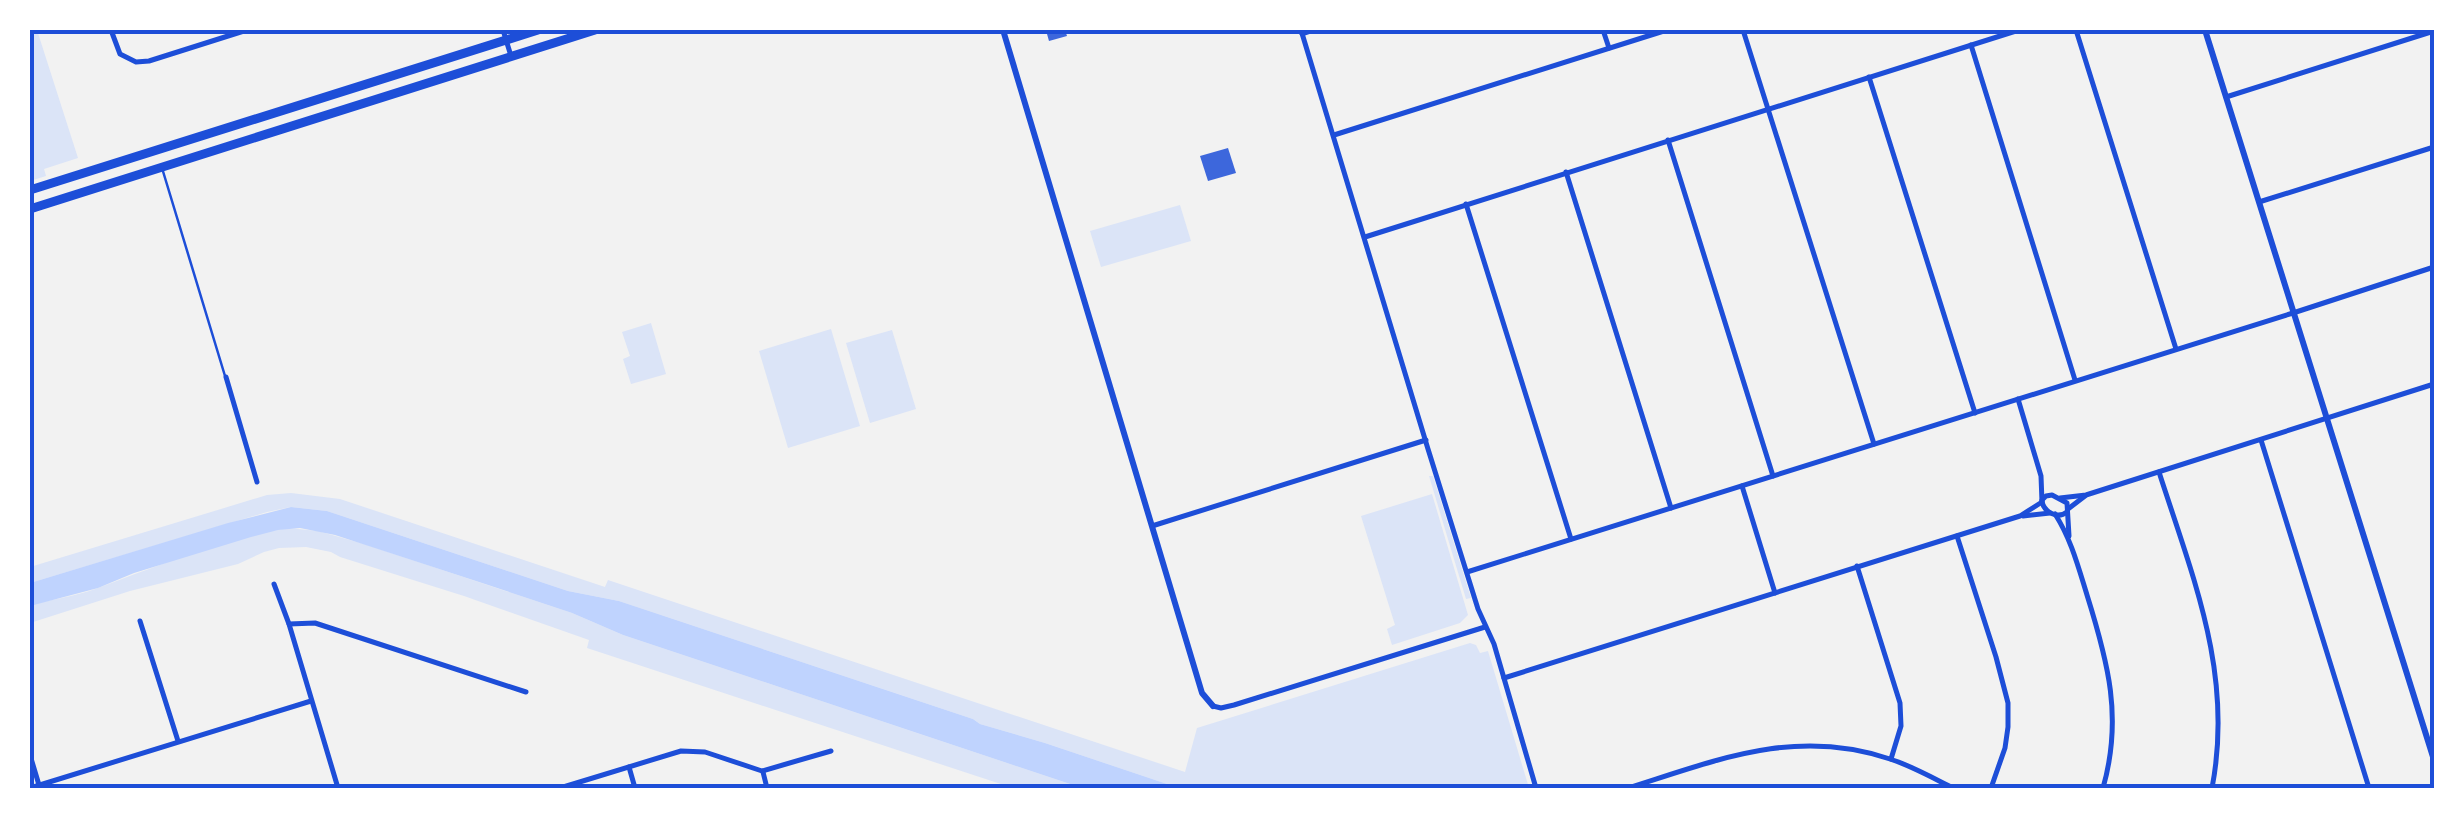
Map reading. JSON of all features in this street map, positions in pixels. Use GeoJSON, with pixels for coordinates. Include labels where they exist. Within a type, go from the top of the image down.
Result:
{"type":"FeatureCollection","features":[{"type":"Feature","properties":{"kind":"main road"},"geometry":{"type":"LineString","coordinates":[[30,190],[505,35],[538,30]]}},
{"type":"Feature","properties":{"kind":"main road"},"geometry":{"type":"LineString","coordinates":[[30,209],[596,30]]}},
{"type":"Feature","properties":{"kind":"street"},"geometry":{"type":"LineString","coordinates":[[110,30],[116,47],[136,62],[247,30]]}},
{"type":"Feature","properties":{"kind":"street"},"geometry":{"type":"LineString","coordinates":[[1003,30],[1202,693],[1213,706],[1225,708],[1485,627]]}},
{"type":"Feature","properties":{"kind":"street"},"geometry":{"type":"LineString","coordinates":[[1314,30],[1302,32],[1536,788]]}},
{"type":"Feature","properties":{"kind":"street"},"geometry":{"type":"LineString","coordinates":[[1603,30],[1609,48]]}},
{"type":"Feature","properties":{"kind":"street"},"geometry":{"type":"LineString","coordinates":[[1334,135],[1667,30]]}},
{"type":"Feature","properties":{"kind":"street"},"geometry":{"type":"LineString","coordinates":[[1744,30],[1874,444]]}},
{"type":"Feature","properties":{"kind":"street"},"geometry":{"type":"LineString","coordinates":[[1364,237],[2019,30]]}},
{"type":"Feature","properties":{"kind":"street"},"geometry":{"type":"LineString","coordinates":[[2076,30],[2176,349]]}},
{"type":"Feature","properties":{"kind":"street"},"geometry":{"type":"LineString","coordinates":[[2205,30],[2434,760]]}},
{"type":"Feature","properties":{"kind":"street"},"geometry":{"type":"LineString","coordinates":[[2226,97],[2434,32]]}},
{"type":"Feature","properties":{"kind":"street"},"geometry":{"type":"LineString","coordinates":[[505,35],[512,57]]}},
{"type":"Feature","properties":{"kind":"street"},"geometry":{"type":"LineString","coordinates":[[1970,46],[2075,380]]}},
{"type":"Feature","properties":{"kind":"street"},"geometry":{"type":"LineString","coordinates":[[1869,77],[1975,413]]}},
{"type":"Feature","properties":{"kind":"street"},"geometry":{"type":"LineString","coordinates":[[1668,140],[1773,476]]}},
{"type":"Feature","properties":{"kind":"street"},"geometry":{"type":"LineString","coordinates":[[2259,202],[2434,146]]}},
{"type":"Feature","properties":{"kind":"street"},"geometry":{"type":"LineString","coordinates":[[1566,172],[1672,508]]}},
{"type":"Feature","properties":{"kind":"street"},"geometry":{"type":"LineString","coordinates":[[1466,204],[1570,539]]}},
{"type":"Feature","properties":{"kind":"street"},"geometry":{"type":"LineString","coordinates":[[1467,572],[2434,267]]}},
{"type":"Feature","properties":{"kind":"street"},"geometry":{"type":"LineString","coordinates":[[226,377],[258,482]]}},
{"type":"Feature","properties":{"kind":"street"},"geometry":{"type":"LineString","coordinates":[[2020,516],[2049,495],[2086,495],[2434,384]]}},
{"type":"Feature","properties":{"kind":"street"},"geometry":{"type":"LineString","coordinates":[[2018,399],[2041,476],[2044,508],[2069,539]]}},
{"type":"Feature","properties":{"kind":"street"},"geometry":{"type":"LineString","coordinates":[[1152,526],[1426,440]]}},
{"type":"Feature","properties":{"kind":"street"},"geometry":{"type":"LineString","coordinates":[[2261,440],[2369,788]]}},
{"type":"Feature","properties":{"kind":"street"},"geometry":{"type":"LineString","coordinates":[[2159,472],[2202,610],[2216,671],[2219,732],[2212,788]]}},
{"type":"Feature","properties":{"kind":"street"},"geometry":{"type":"LineString","coordinates":[[2041,476],[2067,503],[2069,539],[2104,648],[2113,731],[2103,788]]}},
{"type":"Feature","properties":{"kind":"street"},"geometry":{"type":"LineString","coordinates":[[1742,485],[1775,593]]}},
{"type":"Feature","properties":{"kind":"street"},"geometry":{"type":"LineString","coordinates":[[1504,678],[2020,516],[2063,514],[2086,495]]}},
{"type":"Feature","properties":{"kind":"street"},"geometry":{"type":"LineString","coordinates":[[2434,510],[2434,528]]}},
{"type":"Feature","properties":{"kind":"street"},"geometry":{"type":"LineString","coordinates":[[1957,536],[2008,703],[2005,748],[1990,788]]}},
{"type":"Feature","properties":{"kind":"street"},"geometry":{"type":"LineString","coordinates":[[1857,566],[1900,704],[1902,719],[1892,759]]}},
{"type":"Feature","properties":{"kind":"street"},"geometry":{"type":"LineString","coordinates":[[274,584],[338,788]]}},
{"type":"Feature","properties":{"kind":"street"},"geometry":{"type":"LineString","coordinates":[[140,621],[178,741]]}},
{"type":"Feature","properties":{"kind":"street"},"geometry":{"type":"LineString","coordinates":[[289,624],[315,623],[526,692]]}},
{"type":"Feature","properties":{"kind":"street"},"geometry":{"type":"LineString","coordinates":[[30,788],[311,700]]}},
{"type":"Feature","properties":{"kind":"street"},"geometry":{"type":"LineString","coordinates":[[1628,788],[1774,746],[1831,746],[1864,751],[1892,759],[1953,788]]}},
{"type":"Feature","properties":{"kind":"street"},"geometry":{"type":"LineString","coordinates":[[560,788],[674,752],[705,752],[762,770],[831,750]]}},
{"type":"Feature","properties":{"kind":"street"},"geometry":{"type":"LineString","coordinates":[[30,755],[40,786]]}},
{"type":"Feature","properties":{"kind":"street"},"geometry":{"type":"LineString","coordinates":[[629,766],[635,788]]}},
{"type":"Feature","properties":{"kind":"street"},"geometry":{"type":"LineString","coordinates":[[762,770],[768,788]]}},
{"type":"Feature","properties":{"kind":"lane"},"geometry":{"type":"LineString","coordinates":[[161,167],[226,377]]}},
{"type":"Feature","properties":{"kind":"shaded area"},"geometry":{"type":"Polygon","coordinates":[[[30,30],[37,30],[78,158],[44,169],[46,176],[30,181],[30,30]]]}},
{"type":"Feature","properties":{"kind":"shaded area"},"geometry":{"type":"Polygon","coordinates":[[[1180,205],[1191,241],[1101,267],[1090,231],[1180,205]]]}},
{"type":"Feature","properties":{"kind":"shaded area"},"geometry":{"type":"Polygon","coordinates":[[[651,323],[666,374],[631,384],[623,359],[630,356],[622,332],[651,323]]]}},
{"type":"Feature","properties":{"kind":"shaded area"},"geometry":{"type":"Polygon","coordinates":[[[831,329],[860,426],[788,448],[759,351],[831,329]]]}},
{"type":"Feature","properties":{"kind":"shaded area"},"geometry":{"type":"Polygon","coordinates":[[[892,330],[916,409],[870,423],[846,343],[892,330]]]}},
{"type":"Feature","properties":{"kind":"shaded area"},"geometry":{"type":"Polygon","coordinates":[[[1429,476],[1433,476],[1471,598],[1466,599],[1429,476]]]}},
{"type":"Feature","properties":{"kind":"shaded area"},"geometry":{"type":"Polygon","coordinates":[[[291,493],[340,499],[605,587],[608,580],[1185,772],[1197,728],[1470,643],[1480,653],[1488,651],[1529,788],[1179,788],[619,601],[568,591],[327,511],[291,507],[267,512],[30,583],[30,567],[267,495],[291,493]]]}},
{"type":"Feature","properties":{"kind":"shaded area"},"geometry":{"type":"Polygon","coordinates":[[[1432,494],[1468,615],[1460,623],[1392,645],[1387,629],[1395,625],[1361,516],[1432,494]]]}},
{"type":"Feature","properties":{"kind":"shaded area"},"geometry":{"type":"Polygon","coordinates":[[[288,528],[318,531],[364,544],[1082,788],[1013,788],[587,648],[589,640],[331,552],[306,547],[264,552],[238,564],[130,591],[30,623],[30,606],[34,604],[88,591],[215,546],[288,528]]]}},
{"type":"Feature","properties":{"kind":"water"},"geometry":{"type":"Polygon","coordinates":[[[291,507],[327,511],[568,591],[619,601],[1179,788],[1082,788],[623,635],[482,583],[335,535],[300,528],[251,537],[98,588],[30,606],[30,583],[291,507]]]}},
{"type":"Feature","properties":{"kind":"building"},"geometry":{"type":"Polygon","coordinates":[[[1065,30],[1067,36],[1049,41],[1047,34],[1065,30]]]}},
{"type":"Feature","properties":{"kind":"building"},"geometry":{"type":"Polygon","coordinates":[[[1228,148],[1236,173],[1208,181],[1200,156],[1228,148]]]}}]}
